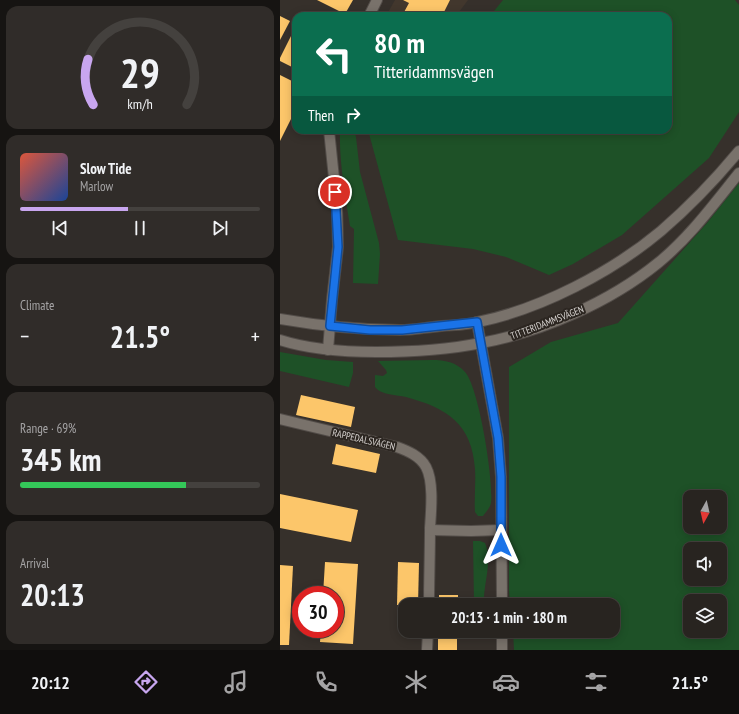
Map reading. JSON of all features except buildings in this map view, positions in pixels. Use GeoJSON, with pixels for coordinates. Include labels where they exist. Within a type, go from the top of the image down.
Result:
{"type":"FeatureCollection","features":[{"type":"Feature","properties":{"kind":"street"},"geometry":{"type":"LineString","coordinates":[[371,12],[377,0]]}},
{"type":"Feature","properties":{"kind":"street"},"geometry":{"type":"LineString","coordinates":[[328,350],[338,247],[337,207],[329,134]]}},
{"type":"Feature","properties":{"kind":"street","name":"TITTERIDAMMSVÄGEN"},"geometry":{"type":"LineString","coordinates":[[280,319],[370,330],[402,330],[477,322],[512,314],[585,282],[637,249],[661,231],[691,203],[723,171],[739,151]]}},
{"type":"Feature","properties":{"kind":"street","name":"TITTERIDAMMSVÄGEN"},"geometry":{"type":"LineString","coordinates":[[280,340],[328,350],[408,352],[481,343],[535,328],[569,315],[599,301],[639,277],[659,262],[699,222],[739,173]]}},
{"type":"Feature","properties":{"kind":"street"},"geometry":{"type":"LineString","coordinates":[[477,322],[498,438],[501,477],[502,598]]}},
{"type":"Feature","properties":{"kind":"street","name":"RAPPEDALSVÄGEN"},"geometry":{"type":"LineString","coordinates":[[280,419],[397,447],[409,452],[421,460],[429,475],[431,497],[429,598]]}},
{"type":"Feature","properties":{"kind":"street"},"geometry":{"type":"LineString","coordinates":[[430,530],[501,530]]}},
{"type":"Feature","properties":{"kind":"street"},"geometry":{"type":"LineString","coordinates":[[427,650],[428,638]]}},
{"type":"Feature","properties":{"kind":"street"},"geometry":{"type":"LineString","coordinates":[[502,638],[502,650]]}},
{"type":"Feature","properties":{"kind":"shaded area"},"geometry":{"type":"Polygon","coordinates":[[[395,0],[468,0],[459,12],[388,12],[395,0]]]}},
{"type":"Feature","properties":{"kind":"green space"},"geometry":{"type":"Polygon","coordinates":[[[503,0],[735,0],[739,5],[739,112],[709,158],[622,235],[573,264],[549,275],[506,257],[473,249],[398,240],[369,134],[672,134],[672,12],[493,12],[503,0]]]}},
{"type":"Feature","properties":{"kind":"green space"},"geometry":{"type":"Polygon","coordinates":[[[340,134],[355,134],[360,172],[379,243],[380,254],[378,284],[353,283],[354,229],[350,226],[340,154],[340,134]]]}},
{"type":"Feature","properties":{"kind":"green space"},"geometry":{"type":"Polygon","coordinates":[[[739,183],[739,650],[514,650],[513,638],[620,638],[620,598],[510,598],[509,591],[509,367],[551,342],[618,323],[707,223],[739,183]]]}},
{"type":"Feature","properties":{"kind":"green space"},"geometry":{"type":"Polygon","coordinates":[[[280,352],[326,360],[353,362],[353,373],[349,387],[280,371],[280,352]]]}},
{"type":"Feature","properties":{"kind":"green space"},"geometry":{"type":"Polygon","coordinates":[[[432,360],[450,362],[462,369],[470,381],[475,396],[488,456],[490,476],[491,503],[483,516],[478,516],[475,512],[475,469],[473,453],[469,440],[463,429],[455,420],[434,407],[421,401],[381,392],[375,387],[375,375],[383,376],[387,373],[378,361],[432,360]]]}},
{"type":"Feature","properties":{"kind":"green space"},"geometry":{"type":"Polygon","coordinates":[[[473,541],[480,541],[485,543],[488,565],[484,598],[474,598],[473,541]]]}},
{"type":"Feature","properties":{"kind":"route"},"geometry":{"type":"LineString","coordinates":[[335,192],[338,247],[330,326],[370,330],[402,330],[477,322],[498,438],[501,477],[501,545]]}}]}
